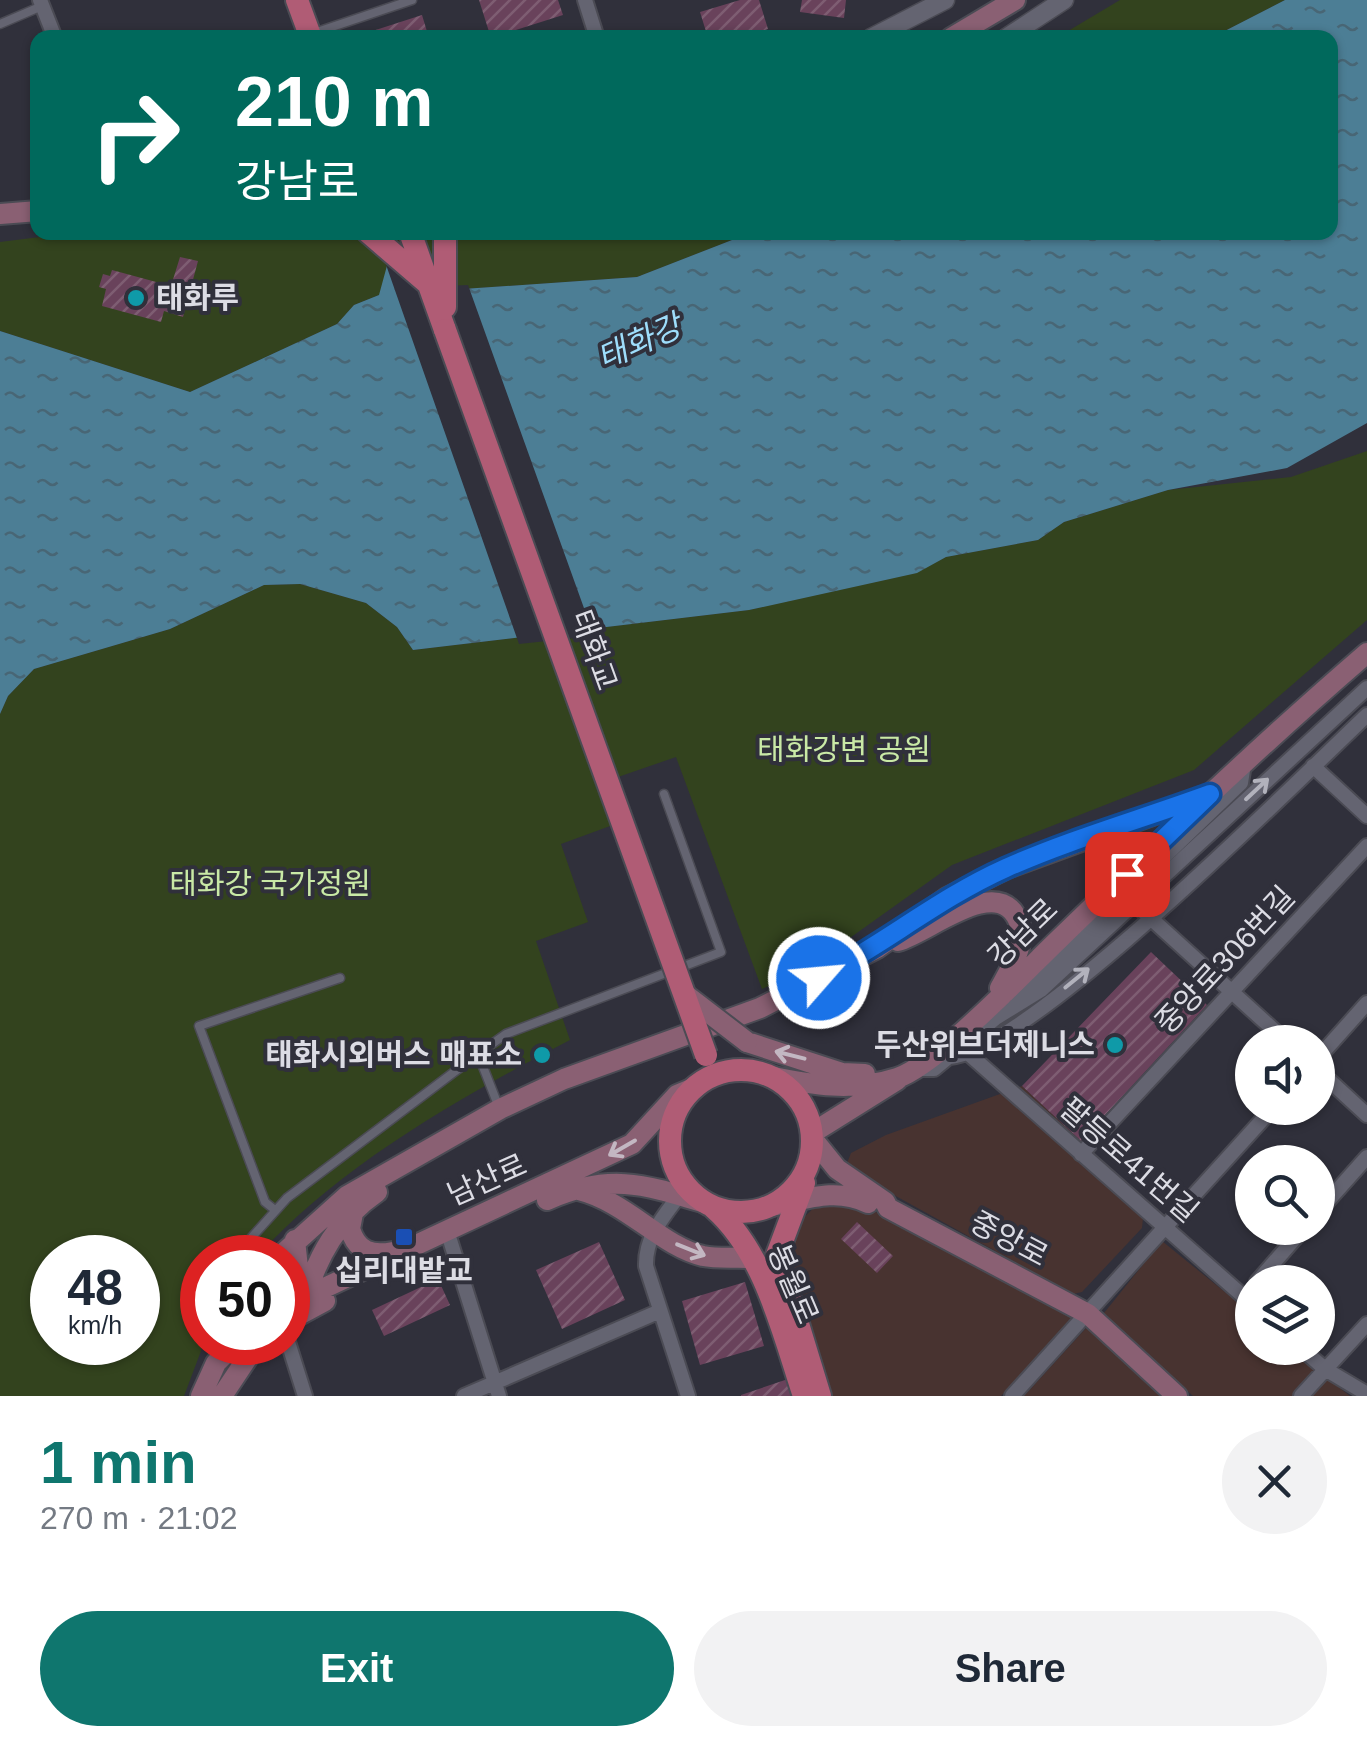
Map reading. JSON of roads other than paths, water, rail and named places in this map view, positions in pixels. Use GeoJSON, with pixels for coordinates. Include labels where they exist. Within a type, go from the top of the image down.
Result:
{"type":"FeatureCollection","features":[{"type":"Feature","properties":{"kind":"main road"},"geometry":{"type":"LineString","coordinates":[[297,0],[308,30]]}},
{"type":"Feature","properties":{"kind":"main road"},"geometry":{"type":"LineString","coordinates":[[965,30],[1016,0]]}},
{"type":"Feature","properties":{"kind":"main road"},"geometry":{"type":"LineString","coordinates":[[0,214],[30,212]]}},
{"type":"Feature","properties":{"kind":"main road"},"geometry":{"type":"LineString","coordinates":[[445,240],[446,330]]}},
{"type":"Feature","properties":{"kind":"main road","name":"태화교"},"geometry":{"type":"LineString","coordinates":[[407,243],[430,286],[687,996],[705,1073]]}},
{"type":"Feature","properties":{"kind":"main road","name":"강남로"},"geometry":{"type":"LineString","coordinates":[[812,1138],[839,1113],[882,1094],[991,1013],[1210,794],[1367,652]]}},
{"type":"Feature","properties":{"kind":"main road"},"geometry":{"type":"LineString","coordinates":[[877,948],[947,898],[1007,868],[1210,794]]}},
{"type":"Feature","properties":{"kind":"main road"},"geometry":{"type":"LineString","coordinates":[[301,1235],[347,1196],[500,1110],[564,1080],[760,1008],[877,948],[928,930],[975,904],[991,900],[1004,904],[1020,926],[1020,942],[991,1013]]}},
{"type":"Feature","properties":{"kind":"main road"},"geometry":{"type":"LineString","coordinates":[[687,996],[747,1042],[842,1073],[908,1072]]}},
{"type":"Feature","properties":{"kind":"main road"},"geometry":{"type":"LineString","coordinates":[[888,1208],[878,1209],[851,1195],[828,1194],[738,1212],[710,1205],[683,1191],[670,1132],[676,1114],[705,1073],[737,1070],[830,1088],[908,1072]]}},
{"type":"Feature","properties":{"kind":"main road","name":"남산로"},"geometry":{"type":"LineString","coordinates":[[310,1303],[414,1247],[632,1144],[677,1096],[705,1073]]}},
{"type":"Feature","properties":{"kind":"main road"},"geometry":{"type":"LineString","coordinates":[[766,1207],[795,1188],[806,1170],[812,1138],[810,1121],[799,1100],[769,1076]]}},
{"type":"Feature","properties":{"kind":"main road","name":"중앙로"},"geometry":{"type":"LineString","coordinates":[[812,1138],[837,1169],[888,1208],[1088,1314],[1177,1396]]}},
{"type":"Feature","properties":{"kind":"main road"},"geometry":{"type":"LineString","coordinates":[[310,1282],[330,1236],[354,1208],[412,1171],[436,1143]]}},
{"type":"Feature","properties":{"kind":"main road","name":"봉월로"},"geometry":{"type":"LineString","coordinates":[[806,1170],[776,1255],[820,1396]]}},
{"type":"Feature","properties":{"kind":"main road","name":"남산로"},"geometry":{"type":"LineString","coordinates":[[310,1304],[450,1240],[577,1190],[626,1181],[683,1191]]}},
{"type":"Feature","properties":{"kind":"main road"},"geometry":{"type":"LineString","coordinates":[[577,1190],[604,1196],[680,1246],[704,1256],[750,1258]]}},
{"type":"Feature","properties":{"kind":"main road","name":"봉월로"},"geometry":{"type":"LineString","coordinates":[[710,1205],[738,1233],[804,1396]]}},
{"type":"Feature","properties":{"kind":"main road"},"geometry":{"type":"LineString","coordinates":[[354,1208],[350,1229],[366,1252],[414,1247]]}},
{"type":"Feature","properties":{"kind":"main road"},"geometry":{"type":"LineString","coordinates":[[201,1396],[215,1365]]}},
{"type":"Feature","properties":{"kind":"main road"},"geometry":{"type":"LineString","coordinates":[[222,1396],[243,1365]]}},
{"type":"Feature","properties":{"kind":"street"},"geometry":{"type":"LineString","coordinates":[[584,0],[594,30]]}},
{"type":"Feature","properties":{"kind":"street"},"geometry":{"type":"LineString","coordinates":[[887,30],[945,0]]}},
{"type":"Feature","properties":{"kind":"street"},"geometry":{"type":"LineString","coordinates":[[1018,30],[1064,0]]}},
{"type":"Feature","properties":{"kind":"street"},"geometry":{"type":"LineString","coordinates":[[41,3],[52,30]]}},
{"type":"Feature","properties":{"kind":"street"},"geometry":{"type":"LineString","coordinates":[[991,1013],[1041,990],[1367,688]]}},
{"type":"Feature","properties":{"kind":"street"},"geometry":{"type":"LineString","coordinates":[[950,1057],[970,1056],[1020,1024],[1150,918],[1367,715]]}},
{"type":"Feature","properties":{"kind":"street"},"geometry":{"type":"LineString","coordinates":[[908,1072],[934,1069],[950,1057],[991,1013],[1241,784],[1244,764]]}},
{"type":"Feature","properties":{"kind":"street"},"geometry":{"type":"LineString","coordinates":[[1313,766],[1367,816]]}},
{"type":"Feature","properties":{"kind":"street","name":"중앙로306번길"},"geometry":{"type":"LineString","coordinates":[[1081,1154],[1367,846]]}},
{"type":"Feature","properties":{"kind":"street"},"geometry":{"type":"LineString","coordinates":[[1134,903],[1268,1025]]}},
{"type":"Feature","properties":{"kind":"street"},"geometry":{"type":"LineString","coordinates":[[1335,1039],[1367,1003]]}},
{"type":"Feature","properties":{"kind":"street","name":"팔등로41번길"},"geometry":{"type":"LineString","coordinates":[[970,1056],[1165,1228],[1235,1280]]}},
{"type":"Feature","properties":{"kind":"street"},"geometry":{"type":"LineString","coordinates":[[1335,1086],[1367,1115]]}},
{"type":"Feature","properties":{"kind":"street"},"geometry":{"type":"LineString","coordinates":[[1012,1396],[1258,1125]]}},
{"type":"Feature","properties":{"kind":"street"},"geometry":{"type":"LineString","coordinates":[[1335,1193],[1367,1157]]}},
{"type":"Feature","properties":{"kind":"street"},"geometry":{"type":"LineString","coordinates":[[683,1191],[655,1228],[646,1252],[646,1266],[688,1396]]}},
{"type":"Feature","properties":{"kind":"street"},"geometry":{"type":"LineString","coordinates":[[450,1240],[497,1389]]}},
{"type":"Feature","properties":{"kind":"street"},"geometry":{"type":"LineString","coordinates":[[1274,1265],[1290,1245]]}},
{"type":"Feature","properties":{"kind":"street"},"geometry":{"type":"LineString","coordinates":[[464,1396],[497,1389],[660,1311]]}},
{"type":"Feature","properties":{"kind":"street"},"geometry":{"type":"LineString","coordinates":[[1301,1396],[1367,1324]]}},
{"type":"Feature","properties":{"kind":"street"},"geometry":{"type":"LineString","coordinates":[[295,1365],[304,1396]]}},
{"type":"Feature","properties":{"kind":"street"},"geometry":{"type":"LineString","coordinates":[[1320,1365],[1367,1394]]}},
{"type":"Feature","properties":{"kind":"lane"},"geometry":{"type":"LineString","coordinates":[[327,30],[412,0]]}},
{"type":"Feature","properties":{"kind":"lane"},"geometry":{"type":"LineString","coordinates":[[0,24],[41,3]]}},
{"type":"Feature","properties":{"kind":"lane"},"geometry":{"type":"LineString","coordinates":[[253,1235],[275,1210],[506,1034],[720,952],[664,794]]}},
{"type":"Feature","properties":{"kind":"lane"},"geometry":{"type":"LineString","coordinates":[[275,1210],[265,1202],[199,1026],[340,978]]}},
{"type":"Feature","properties":{"kind":"lane"},"geometry":{"type":"LineString","coordinates":[[478,1054],[500,1110]]}},
{"type":"Feature","properties":{"kind":"water","name":"태화강"},"geometry":{"type":"Polygon","coordinates":[[[1285,0],[1367,0],[1367,423],[1287,468],[1168,490],[1064,522],[1038,540],[946,557],[917,573],[749,610],[413,650],[397,627],[366,603],[300,584],[264,585],[170,629],[34,669],[8,696],[0,714],[0,331],[190,392],[337,324],[354,305],[379,295],[388,262],[396,281],[419,292],[637,277],[732,240],[1338,240],[1338,30],[1227,30],[1285,0]]]}},
{"type":"Feature","properties":{"kind":"place","name":"태화루"},"geometry":{"type":"Point","coordinates":[136,298]}},
{"type":"Feature","properties":{"kind":"place","name":"두산위브더제니스"},"geometry":{"type":"Point","coordinates":[1115,1045]}},
{"type":"Feature","properties":{"kind":"place","name":"태화시외버스 매표소"},"geometry":{"type":"Point","coordinates":[542,1055]}},
{"type":"Feature","properties":{"kind":"place","name":"십리대밭교"},"geometry":{"type":"Point","coordinates":[404,1237]}},
{"type":"Feature","properties":{"kind":"park label","name":"태화강변 공원"},"geometry":{"type":"Point","coordinates":[844,750]}},
{"type":"Feature","properties":{"kind":"park label","name":"태화강 국가정원"},"geometry":{"type":"Point","coordinates":[270,884]}}]}
